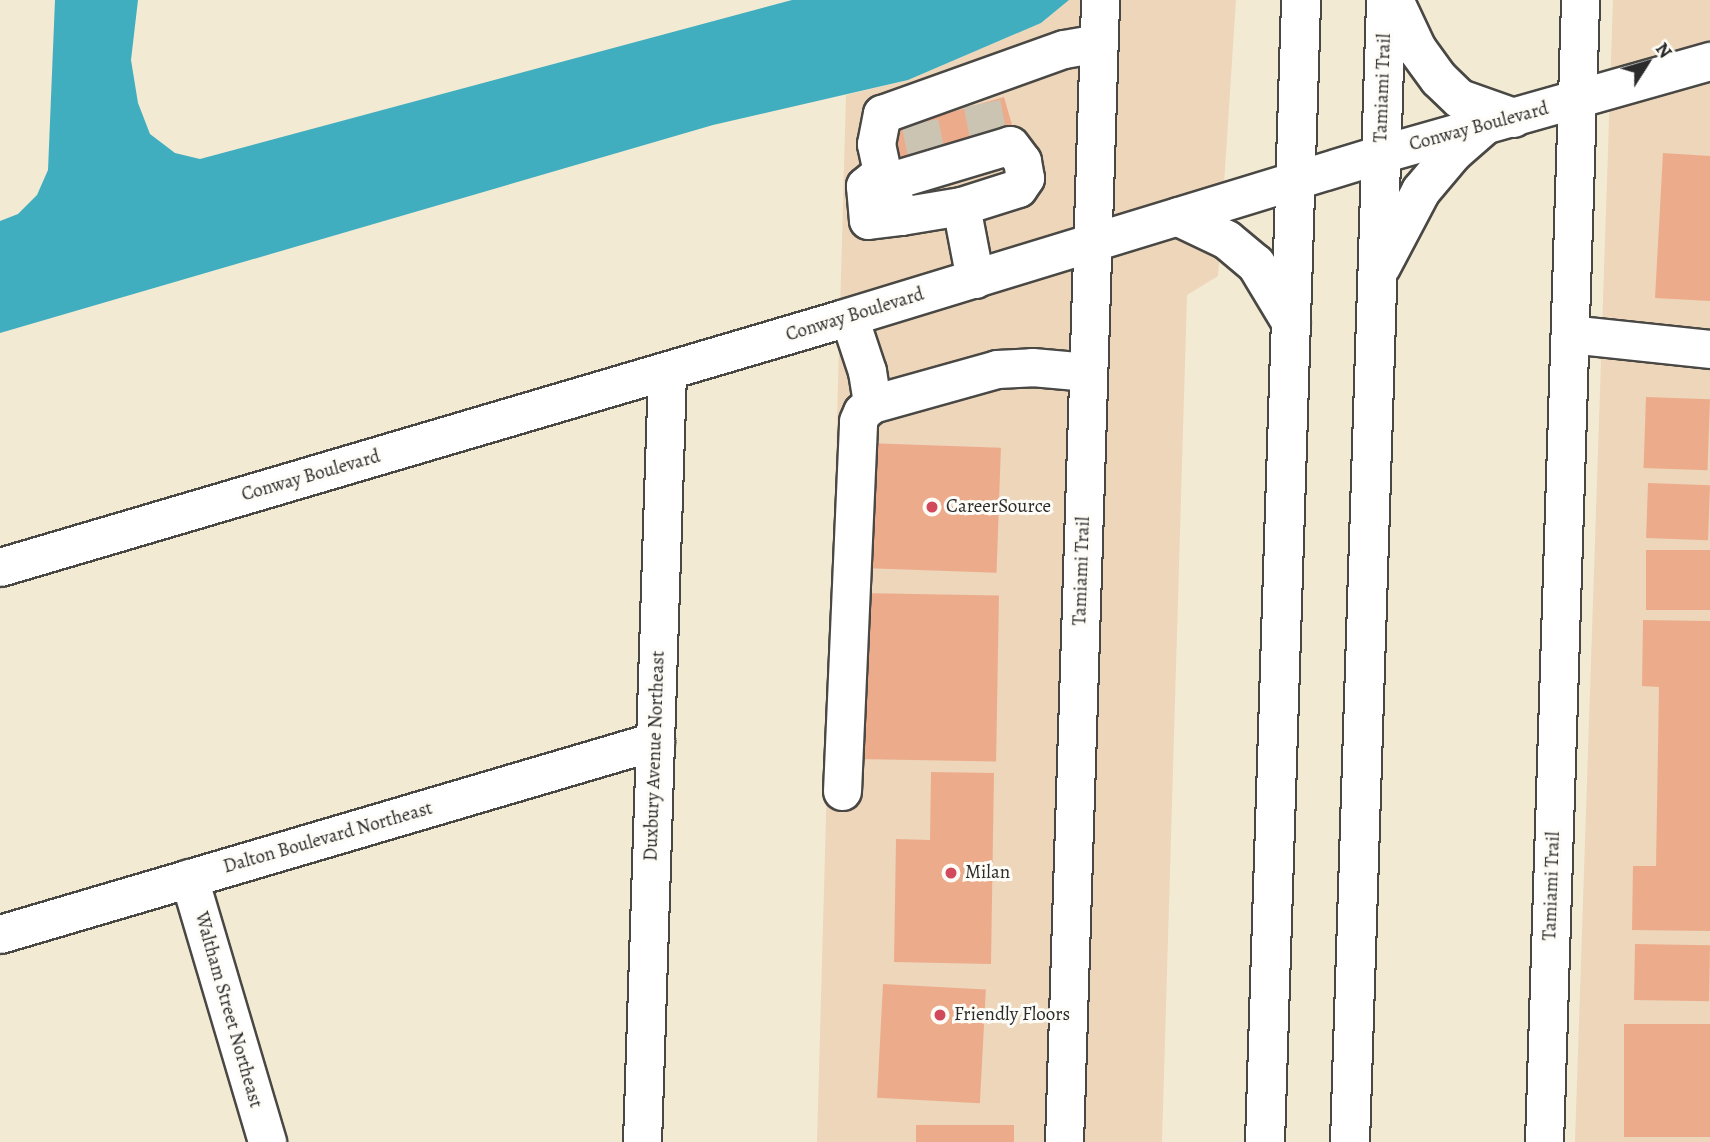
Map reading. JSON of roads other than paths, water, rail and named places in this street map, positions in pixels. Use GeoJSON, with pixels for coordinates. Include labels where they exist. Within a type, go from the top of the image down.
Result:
{"type":"FeatureCollection","features":[{"type":"Feature","properties":{"kind":"main road"},"geometry":{"type":"LineString","coordinates":[[1265,1142],[1301,0]]}},
{"type":"Feature","properties":{"kind":"main road","name":"Tamiami Trail"},"geometry":{"type":"LineString","coordinates":[[1350,1142],[1386,0]]}},
{"type":"Feature","properties":{"kind":"main road"},"geometry":{"type":"LineString","coordinates":[[1377,275],[1421,191],[1453,153],[1499,122],[1460,99],[1439,79],[1417,49],[1394,0]]}},
{"type":"Feature","properties":{"kind":"main road"},"geometry":{"type":"LineString","coordinates":[[1180,217],[1227,240],[1256,264],[1291,322]]}},
{"type":"Feature","properties":{"kind":"street","name":"Tamiami Trail"},"geometry":{"type":"LineString","coordinates":[[1064,1142],[1100,0]]}},
{"type":"Feature","properties":{"kind":"street","name":"Tamiami Trail"},"geometry":{"type":"LineString","coordinates":[[1544,1142],[1580,0]]}},
{"type":"Feature","properties":{"kind":"street"},"geometry":{"type":"LineString","coordinates":[[885,177],[877,144],[882,114],[917,112],[979,91],[1064,48],[1098,43]]}},
{"type":"Feature","properties":{"kind":"street","name":"Conway Boulevard"},"geometry":{"type":"LineString","coordinates":[[0,567],[849,317],[1381,154],[1710,61]]}},
{"type":"Feature","properties":{"kind":"street"},"geometry":{"type":"LineString","coordinates":[[1010,145],[1022,162],[1025,178],[1018,188],[974,202],[868,220],[864,186],[928,164],[986,148],[1010,145]]}},
{"type":"Feature","properties":{"kind":"street"},"geometry":{"type":"LineString","coordinates":[[974,202],[975,279]]}},
{"type":"Feature","properties":{"kind":"street"},"geometry":{"type":"LineString","coordinates":[[849,317],[867,371],[872,404]]}},
{"type":"Feature","properties":{"kind":"street"},"geometry":{"type":"LineString","coordinates":[[1570,334],[1710,349]]}},
{"type":"Feature","properties":{"kind":"street"},"geometry":{"type":"LineString","coordinates":[[842,791],[858,421],[862,412],[872,404],[997,369],[1032,367],[1088,372]]}},
{"type":"Feature","properties":{"kind":"street","name":"Duxbury Avenue Northeast"},"geometry":{"type":"LineString","coordinates":[[642,1142],[667,371]]}},
{"type":"Feature","properties":{"kind":"street","name":"Dalton Boulevard Northeast"},"geometry":{"type":"LineString","coordinates":[[0,934],[655,741]]}},
{"type":"Feature","properties":{"kind":"street","name":"Waltham Street Northeast"},"geometry":{"type":"LineString","coordinates":[[189,878],[267,1142]]}},
{"type":"Feature","properties":{"kind":"water"},"geometry":{"type":"Polygon","coordinates":[[[55,0],[138,0],[131,60],[138,103],[150,134],[175,153],[200,159],[792,0],[1069,0],[1041,23],[908,80],[713,125],[0,333],[0,221],[18,214],[37,195],[48,170],[55,0]]]}},
{"type":"Feature","properties":{"kind":"tunnel"},"geometry":{"type":"LineString","coordinates":[[982,103],[989,140]]}},
{"type":"Feature","properties":{"kind":"tunnel"},"geometry":{"type":"LineString","coordinates":[[920,122],[927,158]]}},
{"type":"Feature","properties":{"kind":"place","name":"CareerSource"},"geometry":{"type":"Point","coordinates":[932,507]}},
{"type":"Feature","properties":{"kind":"place","name":"Milan"},"geometry":{"type":"Point","coordinates":[951,873]}},
{"type":"Feature","properties":{"kind":"place","name":"Friendly Floors"},"geometry":{"type":"Point","coordinates":[940,1015]}}]}
